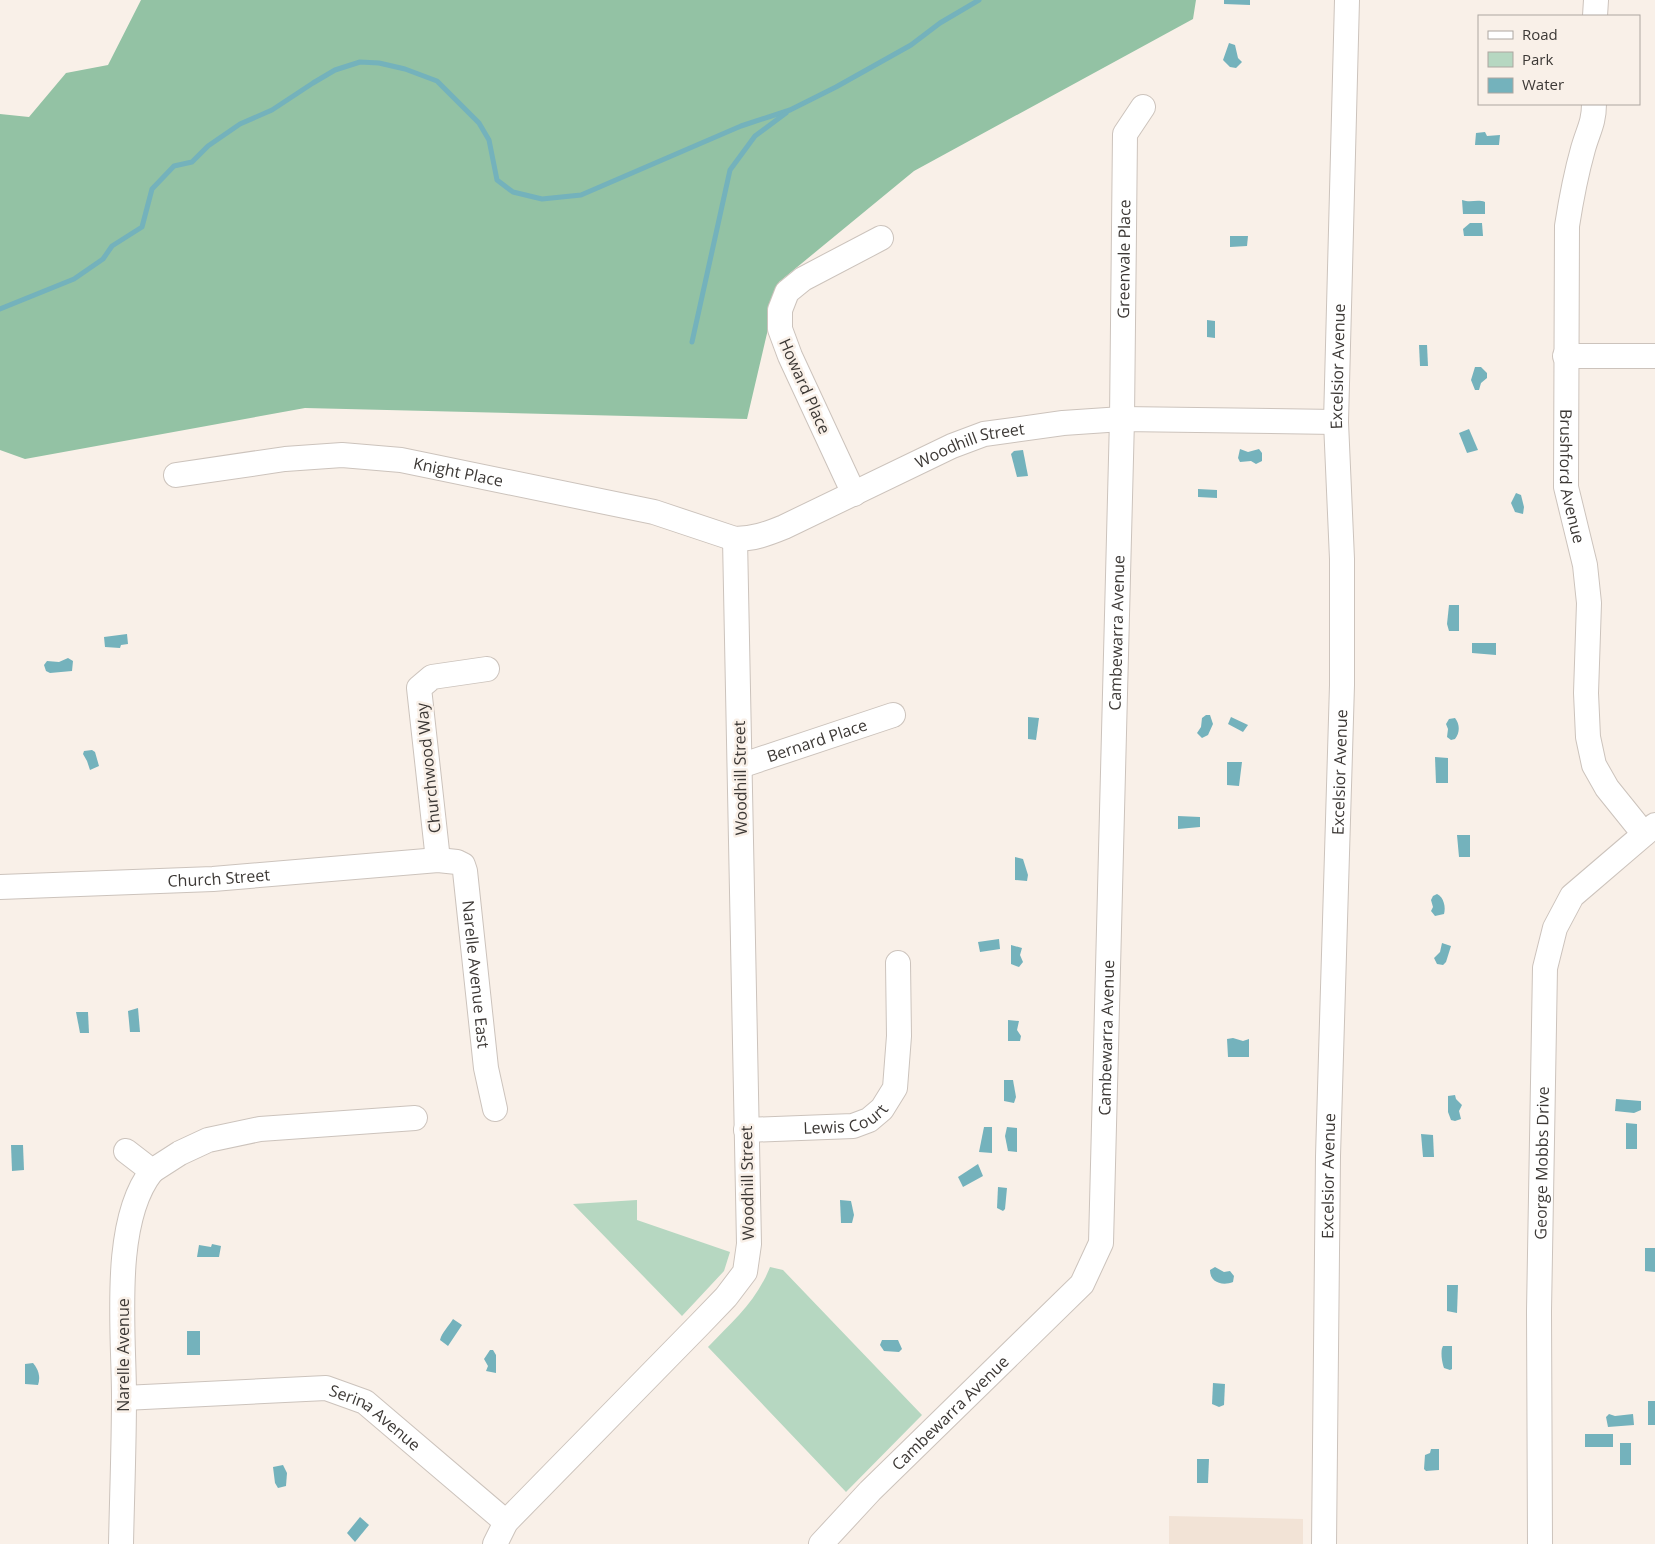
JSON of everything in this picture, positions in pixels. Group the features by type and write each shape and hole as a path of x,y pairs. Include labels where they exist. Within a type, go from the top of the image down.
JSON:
{"street":[{"name":"Excelsior Avenue","path":"1324,1544 1328,1156 1342,685 1342,559 1336,422 1347,0"},
{"path":"1595,15 1596,0"},
{"name":"Brushford Avenue","path":"1594,105 1594,121 1584,146 1572,190 1567,226 1565,356 1566,487 1585,564 1589,603 1586,693 1588,737 1594,765 1607,788 1649,830"},
{"name":"Greenvale Place","path":"1122,419 1125,134 1143,107"},
{"name":"Howard Place","path":"854,494 790,356 780,329 780,310 787,292 803,279 881,238"},
{"path":"1565,356 1655,356"},
{"name":"Woodhill Street","path":"495,1544 506,1522 726,1297 745,1272 749,1244 735,539 763,536 952,446 984,434 1063,423 1122,419 1336,422"},
{"name":"Cambewarra Avenue","path":"821,1544 870,1491 1082,1284 1102,1243 1122,419"},
{"name":"Knight Place","path":"176,475 285,459 342,455 401,460 654,512 735,539"},
{"name":"Churchwood Way","path":"438,860 420,688 425,681 432,677 487,669"},
{"name":"Bernard Place","path":"740,766 893,715"},
{"name":"George Mobbs Drive","path":"1540,1544 1539,1301 1545,968 1555,928 1572,896 1649,830"},
{"name":"Church Street","path":"0,887 213,879 438,860"},
{"name":"Narelle Avenue East","path":"438,860 457,862 463,865 466,871 486,1068 495,1108"},
{"name":"Lewis Court","path":"746,1130 853,1126 869,1120 882,1110 895,1088 899,1036 898,963"},
{"name":"Narelle Avenue","path":"121,1544 124,1398 123,1266 133,1208 141,1184 152,1171 208,1140 260,1130 415,1118"},
{"path":"126,1152 152,1171"},
{"name":"Serina Avenue","path":"124,1398 326,1388 365,1402 506,1522"}],"shaded area":[{"path":"1169,1516 1303,1519 1303,1544 1169,1544"}],"green space":[{"path":"141,0 1196,0 1193,19 914,171 779,282 747,419 305,408 25,459 0,450 0,114 29,117 66,73 108,65"},
{"path":"637,1200 637,1220 730,1252 724,1271 682,1316 573,1204"},
{"path":"770,1267 783,1270 922,1415 846,1492 708,1347 751,1301"}],"water":[{"path":"1224,0 1250,0 1250,5 1224,4"},
{"path":"1229,43 1235,45 1238,58 1242,62 1236,68 1230,67 1223,60"},
{"path":"1485,132 1487,136 1500,135 1499,145 1475,145 1476,133"},
{"path":"1462,200 1485,202 1485,214 1463,214"},
{"path":"1470,223 1482,223 1483,236 1464,236 1463,229"},
{"path":"1230,236 1248,236 1247,246 1230,247"},
{"path":"1207,320 1215,321 1215,338 1207,337"},
{"path":"1419,345 1427,345 1428,366 1420,366"},
{"path":"1475,367 1481,367 1487,373 1487,378 1481,383 1479,390 1475,390 1471,380"},
{"path":"1469,429 1478,450 1467,453 1459,433"},
{"path":"1240,449 1248,452 1259,449 1262,453 1262,461 1256,464 1251,461 1240,462 1238,458"},
{"path":"1023,450 1028,476 1017,477 1011,454 1014,451"},
{"path":"1198,489 1217,490 1217,498 1198,497"},
{"path":"1516,493 1521,495 1524,507 1523,514 1515,512 1511,503"},
{"path":"1449,605 1459,605 1459,631 1449,631 1447,624"},
{"path":"127,634 128,644 121,645 120,648 105,647 104,637"},
{"path":"1472,643 1496,643 1496,655 1472,653"},
{"path":"68,658 73,661 72,671 50,673 46,671 44,665 47,661 59,662"},
{"path":"1210,715 1213,724 1208,735 1202,738 1197,733 1201,727 1202,718"},
{"path":"1028,717 1039,718 1036,740 1028,739"},
{"path":"1231,717 1248,725 1243,732 1228,724"},
{"path":"1455,718 1459,731 1457,737 1451,740 1447,737 1448,729 1446,724 1449,719"},
{"path":"92,750 95,752 99,766 90,770 83,754 84,751"},
{"path":"1435,757 1448,758 1448,783 1436,783"},
{"path":"1227,762 1242,762 1239,786 1227,785"},
{"path":"1178,816 1200,817 1200,827 1178,829"},
{"path":"1457,835 1470,835 1470,857 1459,857"},
{"path":"1015,857 1023,859 1028,875 1027,881 1015,880"},
{"path":"1437,894 1443,900 1445,912 1435,916 1431,911 1433,907 1431,900"},
{"path":"999,939 1000,949 980,952 978,942"},
{"path":"1442,943 1451,946 1446,962 1443,965 1437,964 1434,958 1440,952"},
{"path":"1011,945 1022,948 1020,955 1023,962 1019,967 1011,964"},
{"path":"138,1008 140,1032 130,1032 128,1011"},
{"path":"76,1012 88,1012 89,1033 80,1033"},
{"path":"1008,1020 1019,1021 1017,1030 1021,1036 1020,1041 1008,1041"},
{"path":"1233,1038 1243,1041 1249,1039 1249,1057 1228,1057 1227,1039"},
{"path":"1004,1080 1013,1080 1016,1097 1014,1103 1004,1101"},
{"path":"1455,1095 1462,1105 1459,1111 1461,1119 1455,1121 1451,1120 1448,1112 1448,1096"},
{"path":"1616,1099 1641,1101 1641,1110 1634,1113 1615,1111"},
{"path":"1626,1123 1637,1124 1637,1149 1626,1149"},
{"path":"984,1127 992,1127 992,1153 979,1152"},
{"path":"1007,1127 1017,1128 1017,1152 1008,1151 1005,1136"},
{"path":"1421,1134 1433,1135 1434,1157 1423,1157"},
{"path":"11,1145 23,1145 24,1170 12,1171"},
{"path":"978,1164 983,1176 963,1187 958,1177"},
{"path":"998,1187 1007,1188 1005,1209 1003,1211 997,1208"},
{"path":"840,1200 851,1201 854,1215 852,1223 841,1223"},
{"path":"212,1244 221,1246 219,1257 197,1257 199,1245 211,1247"},
{"path":"1645,1248 1655,1248 1655,1272 1645,1271"},
{"path":"1215,1267 1224,1272 1230,1271 1234,1276 1233,1282 1225,1284 1215,1281 1210,1270"},
{"path":"1447,1285 1458,1285 1457,1313 1447,1311"},
{"path":"453,1319 462,1325 448,1346 440,1340"},
{"path":"187,1331 200,1331 200,1355 187,1355"},
{"path":"882,1340 898,1340 902,1349 899,1352 884,1351 880,1345"},
{"path":"1443,1346 1452,1346 1452,1369 1450,1370 1443,1366 1441,1353"},
{"path":"490,1350 493,1350 496,1355 496,1373 486,1371 488,1366 484,1359"},
{"path":"33,1363 38,1373 38,1385 25,1384 25,1364"},
{"path":"1213,1383 1225,1384 1224,1405 1219,1407 1212,1404"},
{"path":"1648,1401 1655,1401 1655,1425 1648,1425"},
{"path":"1609,1414 1615,1416 1633,1414 1634,1425 1608,1427 1606,1417"},
{"path":"1585,1434 1613,1434 1613,1447 1585,1447"},
{"path":"1620,1443 1631,1443 1631,1465 1620,1465"},
{"path":"1431,1449 1439,1449 1439,1470 1426,1471 1424,1469 1425,1455 1430,1453"},
{"path":"1197,1459 1209,1459 1208,1483 1197,1483"},
{"path":"283,1465 287,1473 286,1486 278,1488 275,1483 273,1467"},
{"path":"360,1517 369,1525 355,1542 347,1533"}],"waterway":[{"path":"0,309 74,279 103,259 112,246 142,227 152,189 174,166 192,162 208,146 240,124 272,110 335,70 360,62 379,63 405,69 437,81 479,123 489,140 497,180 513,192 542,199 581,195 741,126 790,110 836,87 911,45 940,23 979,0"},
{"path":"692,342 730,170 755,136 786,113"}]}
